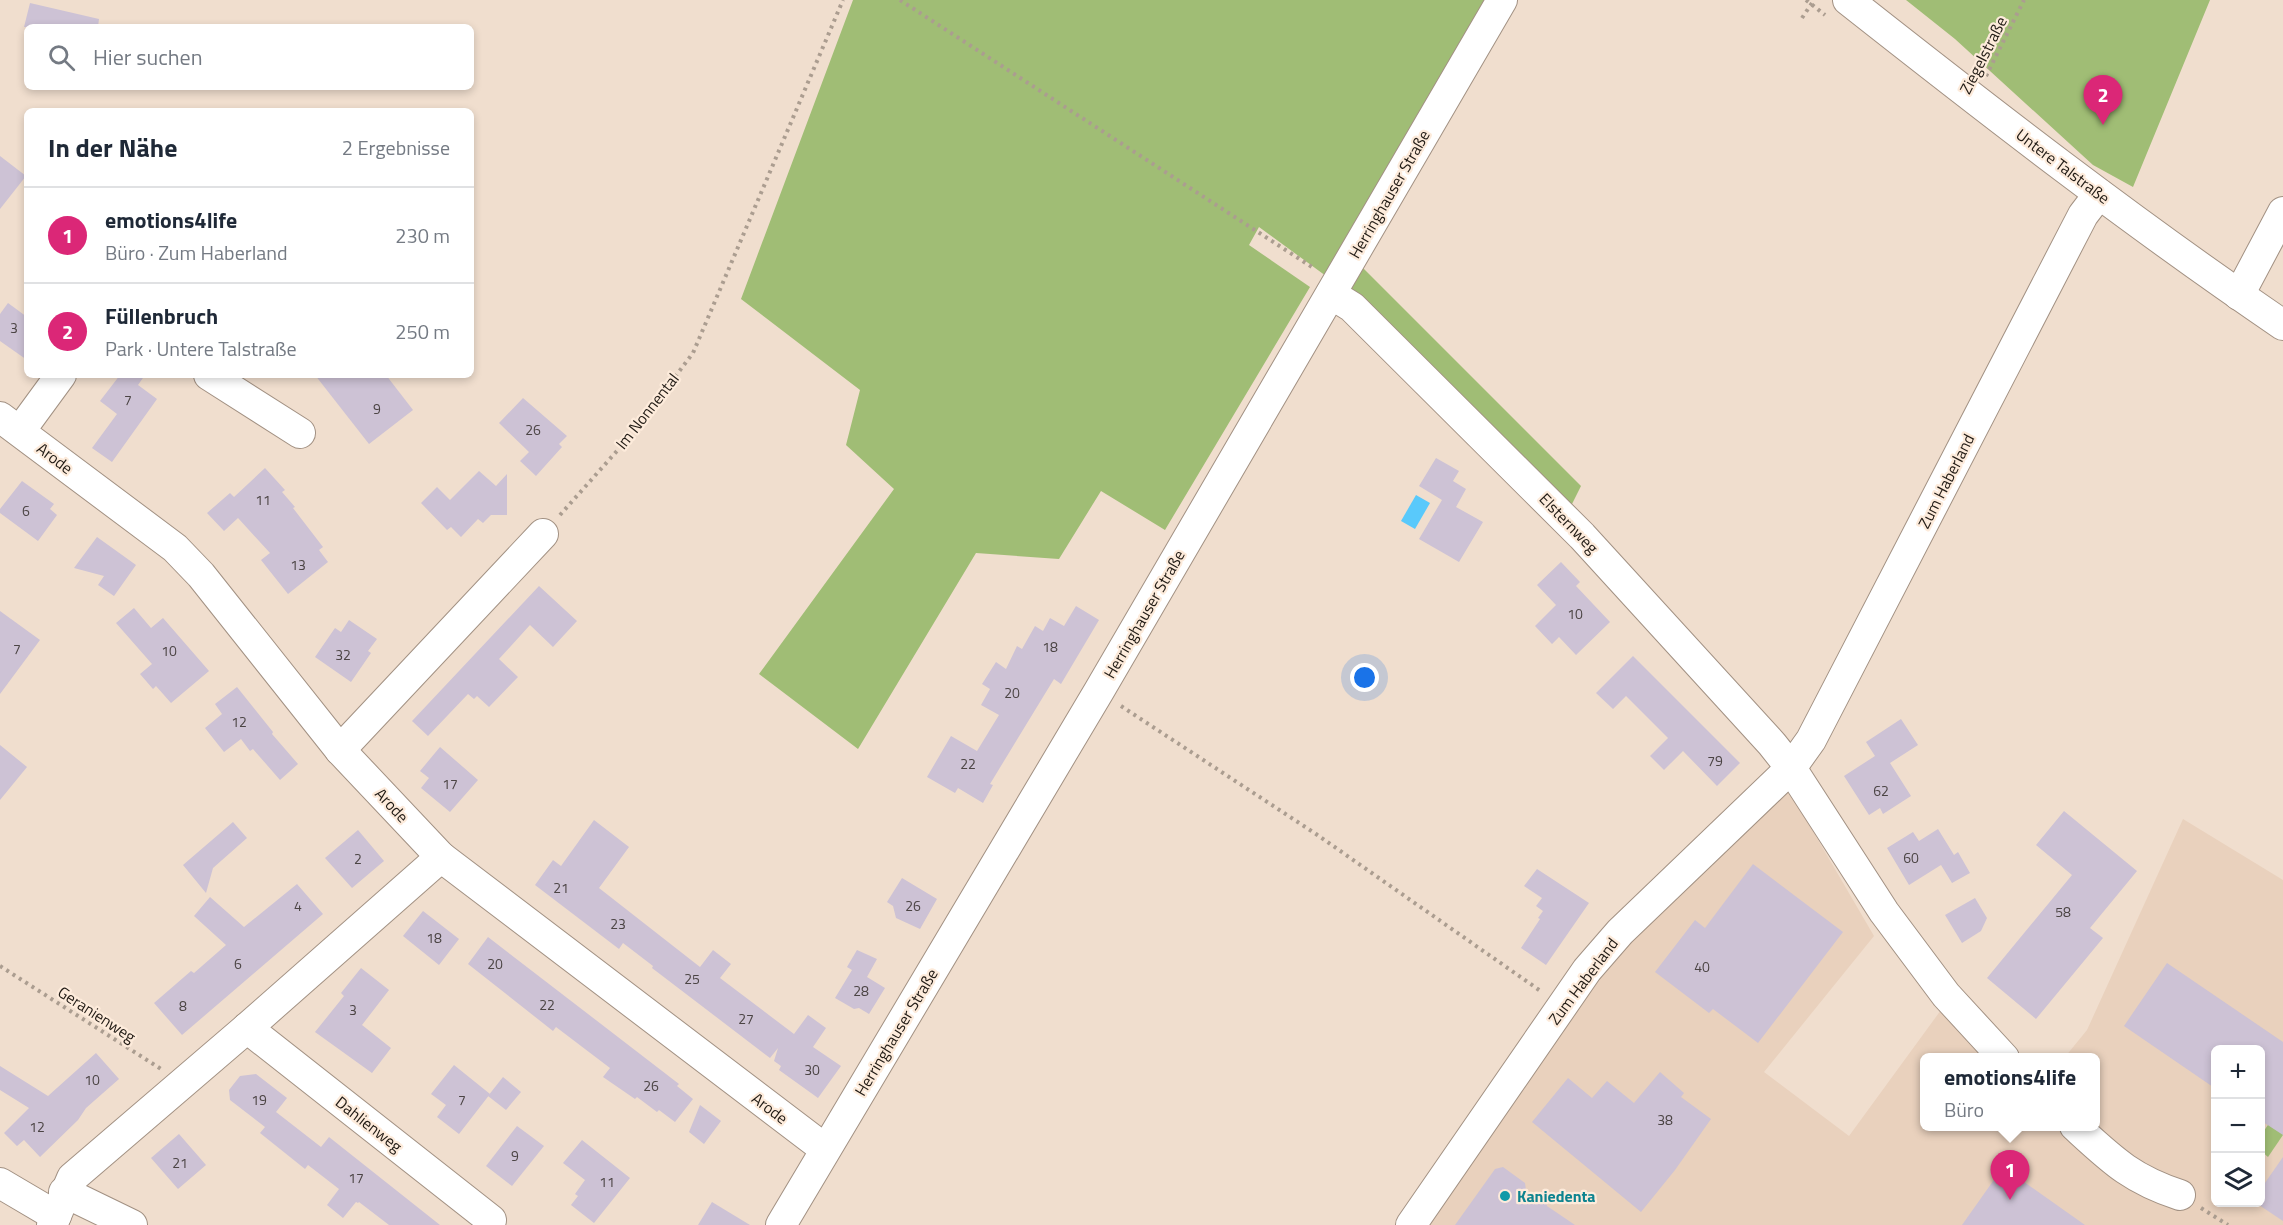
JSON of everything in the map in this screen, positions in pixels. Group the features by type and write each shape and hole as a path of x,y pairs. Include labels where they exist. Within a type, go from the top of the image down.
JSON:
{"street":[{"name":"Herringhauser Straße","path":"781,1225 1099,691 1502,0"},
{"name":"Untere Talstraße","path":"1848,0 2099,194 2283,325"},
{"name":"Zum Haberland","path":"1411,1225 1587,970 1620,932 1791,768 1811,741 2083,215 2099,194"},
{"path":"2239,295 2283,212"},
{"name":"Elsternweg","path":"1331,294 1352,308 1582,536 1765,736 1791,768"},
{"path":"10,424 58,378"},
{"path":"214,378 300,433"},
{"name":"Arode","path":"10,424 175,548 201,575 340,750 441,857 825,1149"},
{"path":"340,750 543,534"},
{"path":"1791,768 1884,912 1946,995 1999,1053"},
{"path":"57,1211 72,1178 441,857"},
{"name":"Dahlienweg","path":"247,1028 491,1220"},
{"path":"2080,1131 2118,1166 2151,1186 2180,1195"},
{"path":"0,1183 57,1211 132,1225"}],"path":[{"name":"Im Nonnental","path":"543,534 632,434 693,353 843,0"},
{"path":"900,0 1317,270 1331,294"},
{"path":"1802,18 1814,0"},
{"name":"Ziegelstraße","path":"1974,99 2024,0"},
{"path":"1099,691 1316,834 1562,1006"},
{"name":"Geranienweg","path":"0,966 162,1070 178,1087"}],"shaded area":[{"path":"1786,785 1874,936 1764,1072 1849,1136 1941,1010 1979,1053 1920,1053 1920,1131 2100,1131 2100,1053 2068,1053 2087,1030 2183,819 2283,880 2283,1103 2265,1129 2265,1045 2211,1045 2211,1207 2265,1207 2265,1154 2268,1156 2283,1135 2283,1225 1424,1225 1613,953"}],"green space":[{"path":"853,0 1486,0 1326,276 1259,227 1249,245 1310,287 1165,530 1101,491 1059,559 976,553 858,749 759,674 894,489 846,445 860,390 741,299"},
{"path":"1906,0 2210,0 2133,187 2093,165 1955,39"},
{"path":"1359,264 1581,486 1568,512 1347,294"},
{"path":"2283,1103 2283,1135 2268,1157 2265,1154 2265,1129"}],"water":[{"path":"1416,495 1430,503 1415,529 1401,521"}],"building":[{"path":"30,3 99,19 98,24 25,24"},
{"path":"0,156 24,174 24,179 0,209"},
{"path":"8,303 24,315 24,358 0,341 0,314"},
{"path":"118,378 143,378 138,385 157,399 112,462 92,448 117,414 100,401"},
{"path":"317,378 388,378 413,410 369,444"},
{"path":"523,398 567,436 559,444 562,447 536,476 520,461 529,452 499,423"},
{"path":"1436,458 1459,471 1453,481 1466,489 1456,507 1483,522 1459,562 1419,539 1442,500 1419,486"},
{"path":"265,468 285,490 282,492 323,547 319,550 328,562 288,594 261,560 270,553 238,518 224,531 207,513 230,493 234,497"},
{"path":"479,471 496,486 507,474 507,515 491,515 483,523 478,519 461,537 451,527 447,530 421,503 437,487 450,500"},
{"path":"22,481 54,504 50,509 57,515 38,541 0,513 0,509"},
{"path":"97,537 136,565 114,596 98,585 104,576 74,568"},
{"path":"1561,562 1580,582 1576,586 1610,622 1576,655 1559,637 1552,644 1535,626 1556,605 1537,585"},
{"path":"539,586 577,621 553,647 530,625 499,659 518,677 489,707 477,696 474,699 468,694 428,736 412,721"},
{"path":"1076,606 1099,620 1061,684 1054,679 990,784 993,785 983,803 958,788 955,793 927,777 951,736 977,751 999,715 981,705 990,689 982,684 996,662 1006,669 1017,646 1022,649 1035,626 1043,631 1050,618 1064,626"},
{"path":"134,608 151,628 163,618 209,671 171,703 156,686 153,689 140,674 152,664 116,623"},
{"path":"0,611 40,640 0,694"},
{"path":"349,620 377,639 368,651 371,653 351,682 315,657 335,628 341,632"},
{"path":"1633,656 1740,763 1717,786 1683,751 1664,770 1650,756 1668,738 1626,696 1613,709 1596,693"},
{"path":"237,687 298,764 280,780 253,749 250,751 241,739 224,752 205,728 222,714 215,704"},
{"path":"1901,719 1918,745 1890,763 1911,796 1883,814 1880,808 1869,815 1844,776 1875,756 1866,742"},
{"path":"0,745 27,767 0,800"},
{"path":"440,747 478,780 450,812 421,788 429,778 420,771"},
{"path":"2064,811 2137,871 2090,928 2103,938 2036,1019 1987,978 2072,875 2036,845"},
{"path":"594,820 629,847 599,888 700,967 713,950 731,964 720,978 794,1034 808,1015 826,1028 813,1047 841,1066 818,1098 779,1070 781,1066 774,1061 778,1048 770,1058 652,968 653,966 623,943 619,949 535,885 553,860 561,866"},
{"path":"233,822 247,838 213,868 206,893 183,865"},
{"path":"1938,829 1954,855 1958,852 1970,873 1952,883 1941,865 1909,885 1887,848 1913,832 1919,841"},
{"path":"358,830 384,861 352,888 325,858"},
{"path":"1753,864 1843,932 1758,1043 1713,1009 1709,1013 1655,972 1695,920 1705,928"},
{"path":"1537,869 1589,903 1546,965 1521,948 1543,911 1536,906 1542,898 1524,886"},
{"path":"902,878 937,899 920,929 896,918 893,906 887,902"},
{"path":"297,884 323,914 182,1035 154,1003 226,945 194,916 210,897 244,927"},
{"path":"1975,898 1987,918 1981,931 1962,943 1945,915"},
{"path":"423,911 459,939 439,965 403,936"},
{"path":"488,937 679,1084 677,1086 693,1099 675,1122 603,1077 610,1068 556,1027 553,1031 468,964"},
{"path":"857,950 877,959 867,977 885,988 869,1014 859,1008 854,1009 835,998 852,970 847,967"},
{"path":"2167,963 2283,1042 2283,1135 2265,1123 2265,1045 2211,1045 2211,1086 2124,1026"},
{"path":"361,968 389,990 362,1025 391,1048 372,1073 315,1032 344,996 341,993"},
{"path":"96,1053 119,1079 86,1108 78,1120 40,1157 24,1140 17,1146 4,1133 29,1108 0,1090 0,1066 48,1096"},
{"path":"454,1065 490,1094 459,1134 437,1117 446,1105 431,1094"},
{"path":"1660,1072 1684,1093 1681,1097 1711,1119 1675,1170 1641,1212 1532,1122 1568,1078 1592,1098 1607,1081 1634,1103"},
{"path":"256,1074 287,1098 276,1112 321,1147 329,1137 440,1225 389,1225 359,1202 356,1202 343,1218 327,1205 339,1189 308,1165 305,1169 260,1133 265,1127 230,1100 229,1090 240,1076"},
{"path":"503,1077 521,1092 506,1110 488,1096"},
{"path":"700,1105 721,1121 704,1144 689,1132"},
{"path":"517,1126 544,1146 512,1186 486,1166"},
{"path":"179,1134 206,1165 178,1189 151,1158"},
{"path":"582,1140 630,1178 594,1223 571,1205 578,1196 575,1194 585,1180 563,1163"},
{"path":"2283,1157 2283,1221 2262,1207 2265,1207 2265,1183"},
{"name":"Kaniedenta","path":"1503,1167 1525,1183 1527,1198 1546,1196 1547,1206 1575,1225 1455,1225 1495,1169"},
{"path":"2003,1167 2085,1225 1962,1225"},
{"path":"712,1202 750,1225 698,1225"}],"place":[{"name":"Füllenbruch","path":"2103,125"},
{"name":"Kaniedenta","path":"1505,1196"},
{"name":"emotions4life","path":"2010,1200"}]}
